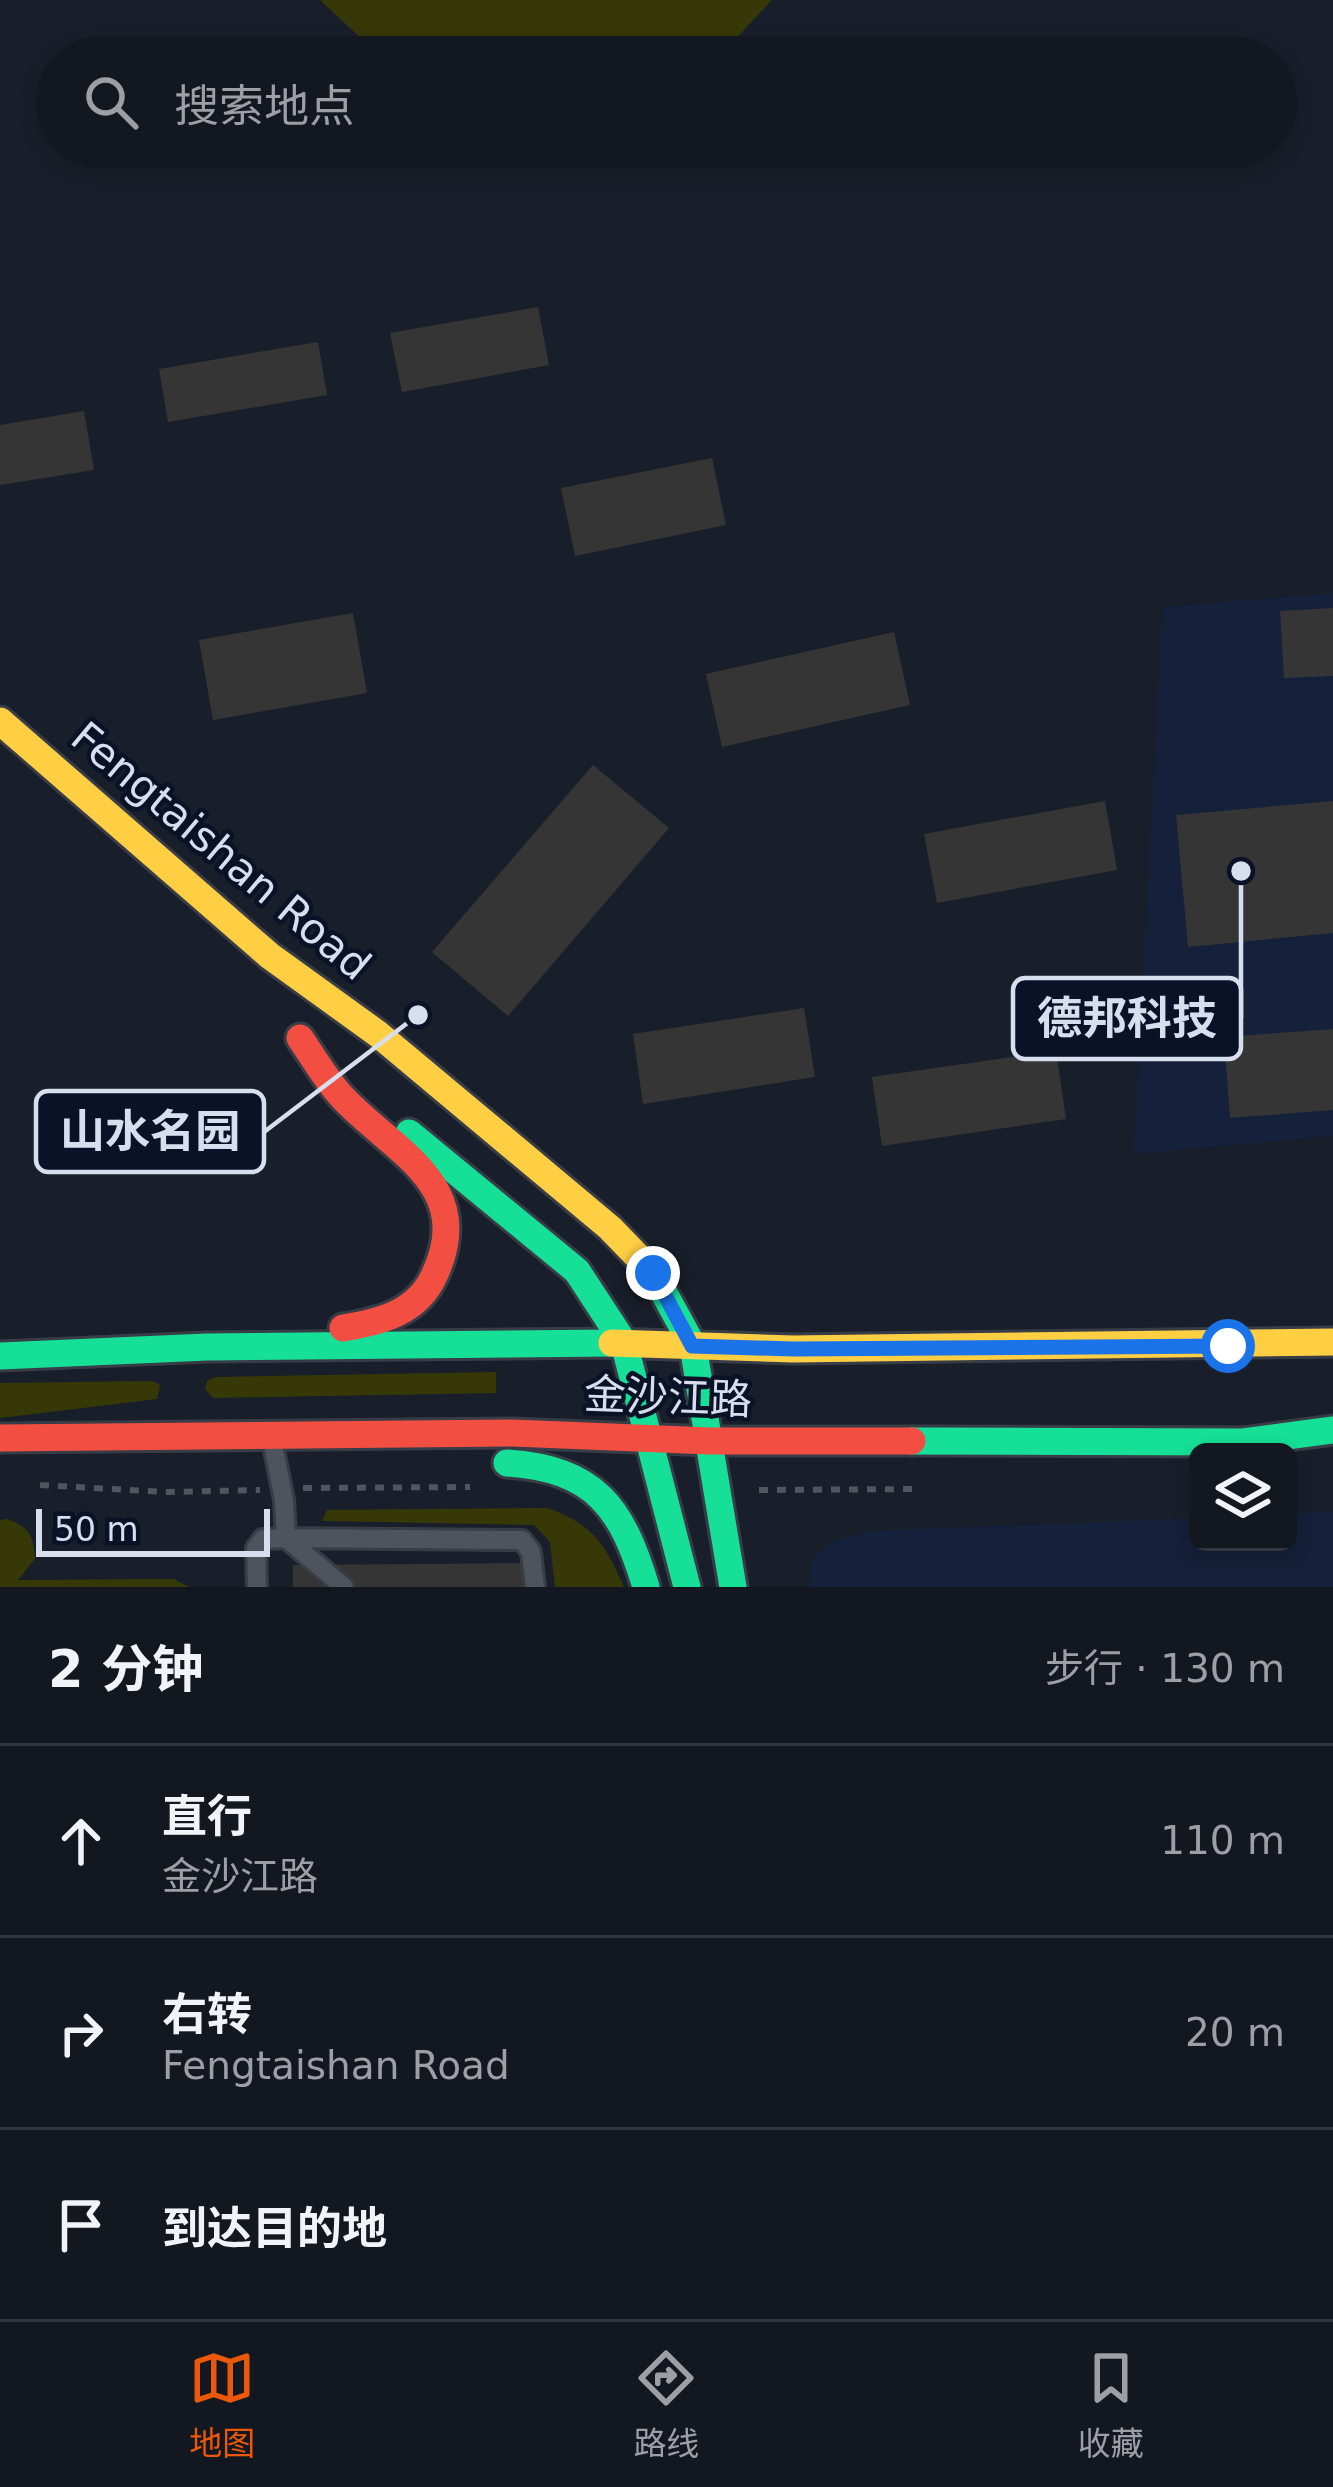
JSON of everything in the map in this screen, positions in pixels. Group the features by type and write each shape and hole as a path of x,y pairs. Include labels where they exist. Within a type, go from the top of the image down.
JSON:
{"main road":[{"name":"Fengtaishan Road","path":"0,721 270,956 378,1034 610,1228 653,1273 692,1346 734,1587"},
{"path":"208,1347 399,1316 421,1300 446,1249 449,1221 430,1174 343,1098 294,1029 577,1271 624,1343 687,1587"},
{"name":"金沙江路","path":"0,1356 208,1347 624,1343 1113,1347 1333,1342"},
{"name":"金沙江路","path":"0,1438 513,1433 710,1441 1243,1442 1333,1430"},
{"path":"271,1436 382,1460 429,1462"},
{"path":"476,1462 540,1463 571,1472 588,1483 627,1532 646,1587"}],"lane":[{"path":"271,1436 286,1538 344,1587"},
{"path":"256,1587 256,1548 263,1539 286,1538 522,1540 531,1552 535,1587"}],"shaded area":[{"path":"320,0 772,0 739,36 359,36"},
{"path":"1333,593 1333,1136 1134,1154 1163,607"},
{"path":"496,1372 496,1393 213,1398 205,1389 207,1381 216,1377"},
{"path":"152,1381 160,1385 157,1399 0,1418 0,1383"},
{"path":"547,1508 596,1537 624,1587 555,1587 550,1542 534,1525 322,1521 327,1510"},
{"path":"1333,1512 1333,1587 809,1587 813,1559 836,1540 869,1531 1189,1518 1189,1551 1297,1551 1297,1514"},
{"path":"0,1520 21,1525 33,1544 35,1559 18,1580 174,1579 189,1587 0,1587"}],"building":[{"path":"538,307 549,365 402,392 390,333"},
{"path":"318,342 327,395 168,422 159,369"},
{"path":"84,411 94,470 0,485 0,425"},
{"path":"712,458 726,525 575,556 561,488"},
{"path":"1333,608 1333,676 1284,678 1280,611"},
{"path":"353,613 367,693 213,720 199,640"},
{"path":"894,632 910,705 722,747 706,674"},
{"path":"593,765 669,828 508,1016 432,952"},
{"path":"1105,801 1117,870 937,903 924,834"},
{"path":"1333,801 1333,933 1188,947 1176,815"},
{"path":"804,1008 815,1077 643,1104 633,1034"},
{"path":"1333,1029 1333,1110 1230,1118 1224,1037"},
{"path":"1056,1051 1066,1119 882,1146 872,1077"},
{"path":"529,1563 529,1587 293,1587 293,1565"}],"traffic: fast":[{"path":"409,1133 577,1271 624,1343 687,1587"},
{"path":"639,1258 653,1273 693,1346 733,1587"},
{"path":"0,1356 207,1347 612,1343"},
{"path":"912,1441 1243,1442 1333,1430"},
{"path":"507,1463 562,1474 600,1497 627,1535 646,1587"}],"traffic: slow":[{"path":"0,721 270,956 378,1034 610,1228 639,1258"},
{"path":"612,1343 793,1349 1333,1342"}],"traffic: jam":[{"path":"300,1038 343,1098 424,1174 438,1194 445,1218 445,1244 434,1276 418,1299 384,1319 343,1328"},
{"path":"0,1438 513,1433 710,1441 912,1441"}],"place":[{"name":"德邦科技","path":"1241,871"},
{"name":"山水名园","path":"418,1015"}],"route":[{"path":"653,1273 692,1346 1228,1346"}]}
